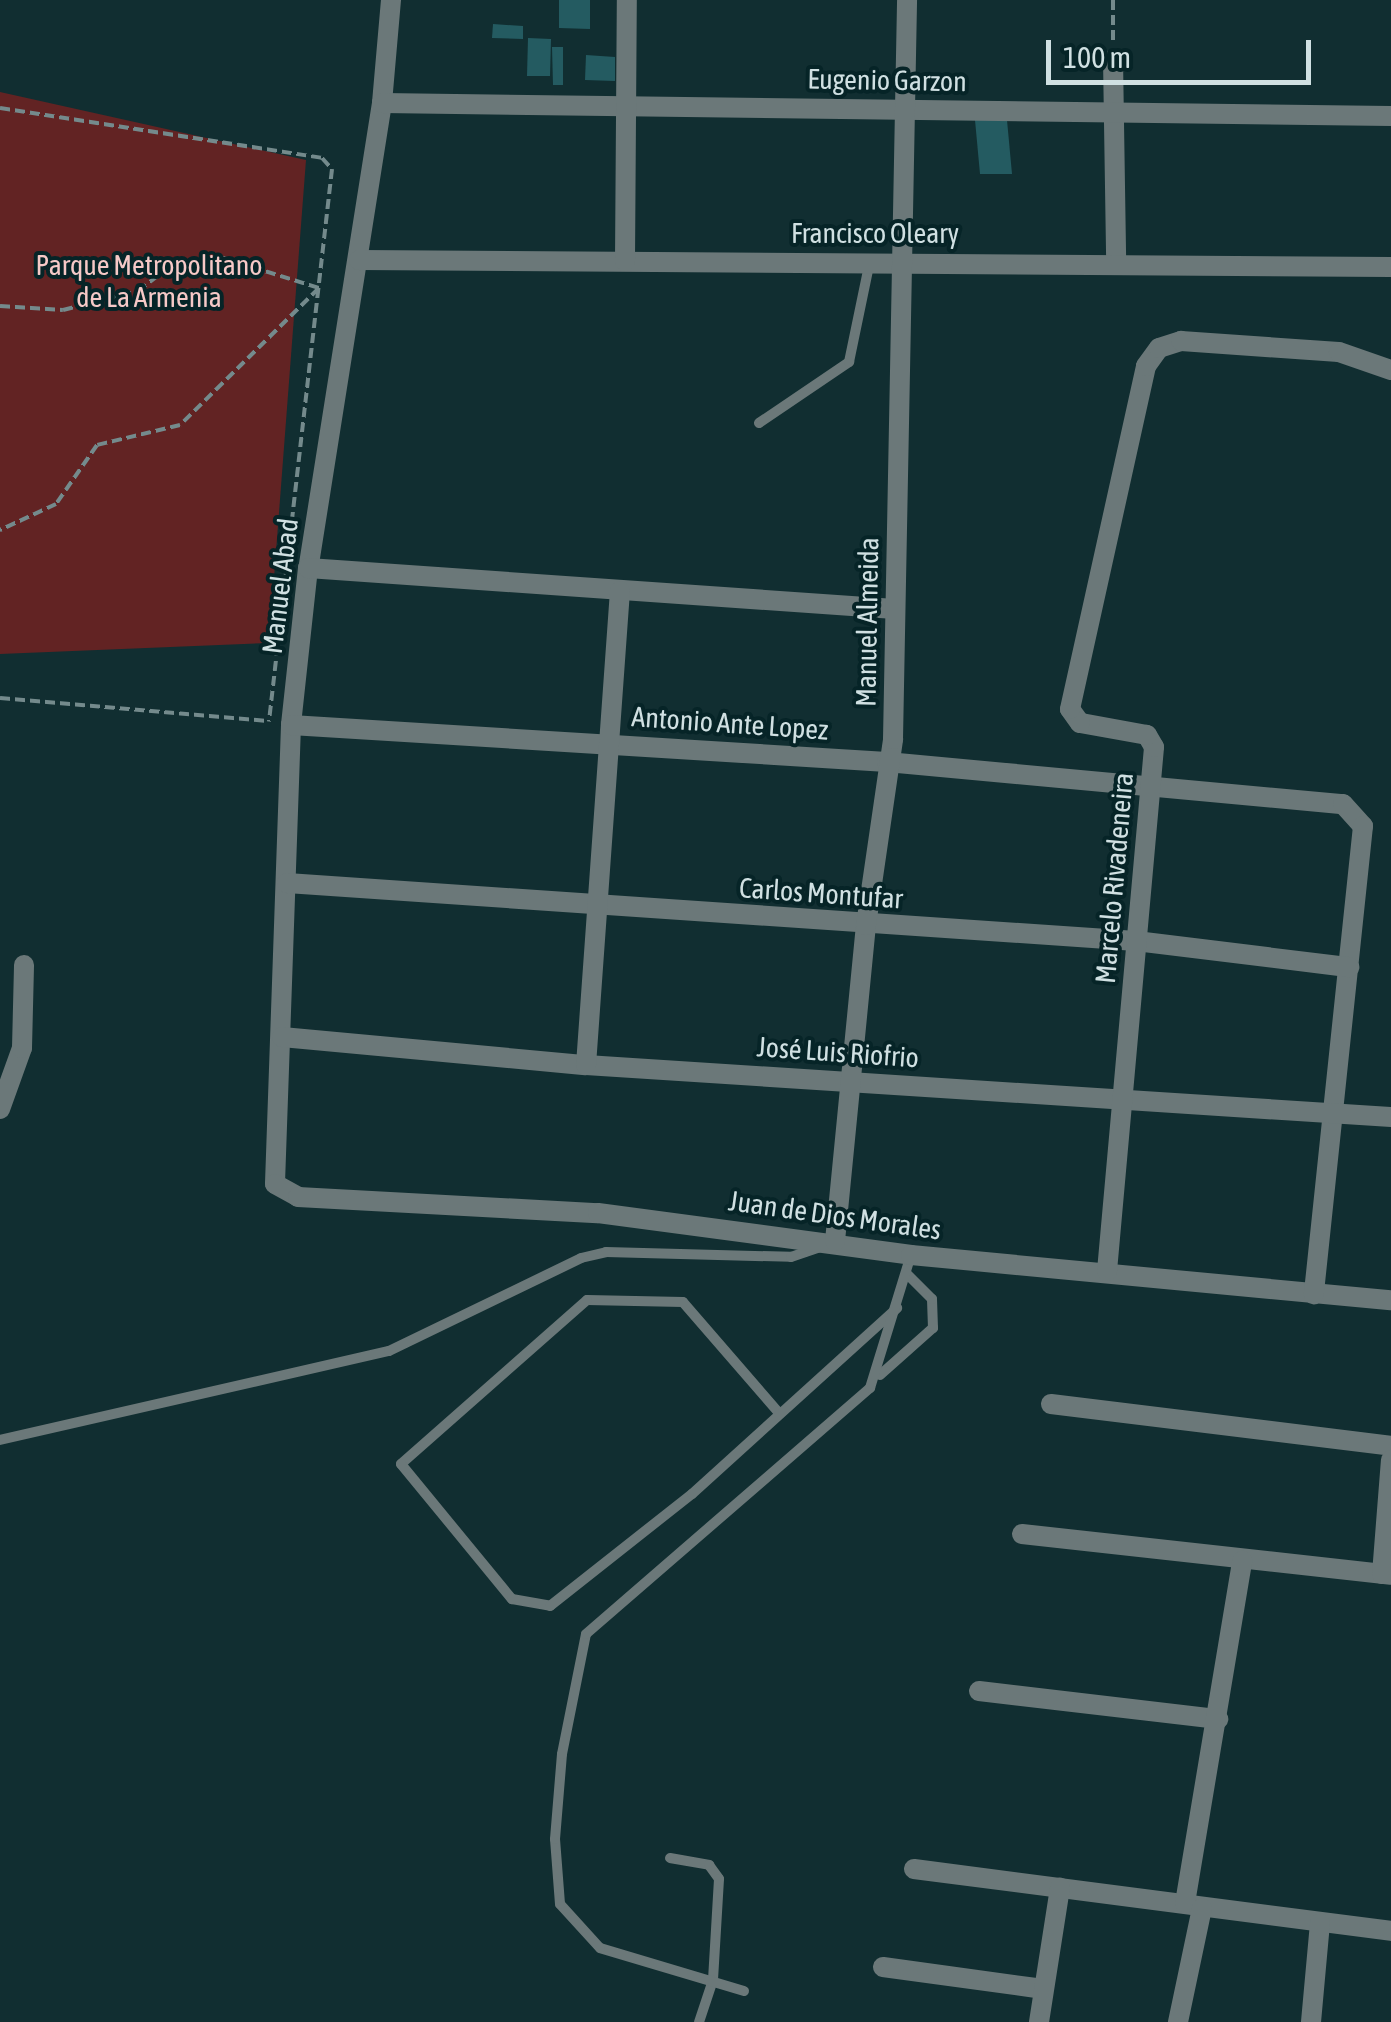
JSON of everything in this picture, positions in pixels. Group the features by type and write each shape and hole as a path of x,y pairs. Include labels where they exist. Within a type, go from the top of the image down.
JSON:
{"street":[{"name":"Manuel Abad","path":"275,1184 291,725 308,568 382,103 391,0"},
{"path":"626,262 627,0"},
{"name":"Manuel Almeida","path":"835,1241 886,762 895,609 907,0"},
{"path":"1112,59 1117,110 1116,260"},
{"name":"Eugenio Garzon","path":"382,103 1391,116"},
{"name":"Francisco Oleary","path":"358,260 1116,260 1391,267"},
{"name":"Marcelo Rivadeneira","path":"1107,1271 1152,740 1080,724 1070,709 1146,366 1159,348 1181,341 1339,352 1391,370"},
{"path":"308,568 895,609"},
{"path":"586,1065 620,591"},
{"name":"Antonio Ante Lopez","path":"291,725 886,762 1343,804 1362,826 1350,967"},
{"name":"Carlos Montufar","path":"286,884 597,903 866,926 1136,940 1350,967"},
{"path":"0,1109 22,1048 24,965"},
{"path":"1314,1294 1338,1112 1350,967"},
{"name":"José Luis Riofrio","path":"282,1037 586,1065 855,1079 1122,1101 1391,1117"},
{"name":"Juan de Dios Morales","path":"275,1184 298,1197 598,1213 835,1241 910,1264 1107,1271 1391,1300"},
{"path":"1051,1404 1391,1446"},
{"path":"1022,1534 1386,1574 1391,1460"},
{"path":"1178,2022 1242,1561"},
{"path":"979,1691 1218,1719"},
{"path":"914,1868 1391,1932"},
{"path":"1039,2022 1060,1888"},
{"path":"1311,2022 1320,1923"},
{"path":"884,1967 1043,1989"}],"lane":[{"path":"759,423 850,362 870,260"},
{"path":"0,1440 389,1351 581,1258 606,1252 791,1257 835,1241"},
{"path":"879,1376 910,1264"},
{"path":"744,1990 600,1948 560,1904 554,1840 561,1772 586,1634 933,1328 932,1299 910,1264"},
{"path":"780,1412 683,1302 587,1300 401,1464 512,1599 541,1608 559,1600 692,1494 897,1308"},
{"path":"670,1858 709,1866 718,1879 713,1980 699,2022"}],"path":[{"path":"1112,59 1113,0"},
{"path":"0,108 322,158 332,169 269,722"},
{"path":"0,306 62,310 138,291 177,261 223,258 318,288"},
{"path":"0,530 56,504 97,445 180,426 318,288"},
{"path":"0,698 7,703 187,709 291,725"}],"green space":[{"name":"Parque Metropolitano de La Armenia","path":"0,92 306,160 269,643 0,654"}],"building":[{"path":"559,0 590,0 590,29 559,28"},
{"path":"493,24 523,26 523,39 492,38"},
{"path":"528,38 551,39 550,76 527,76"},
{"path":"552,47 563,47 563,85 553,85"},
{"path":"586,55 615,57 615,81 585,80"},
{"path":"975,120 1007,120 1012,174 980,174"}]}
